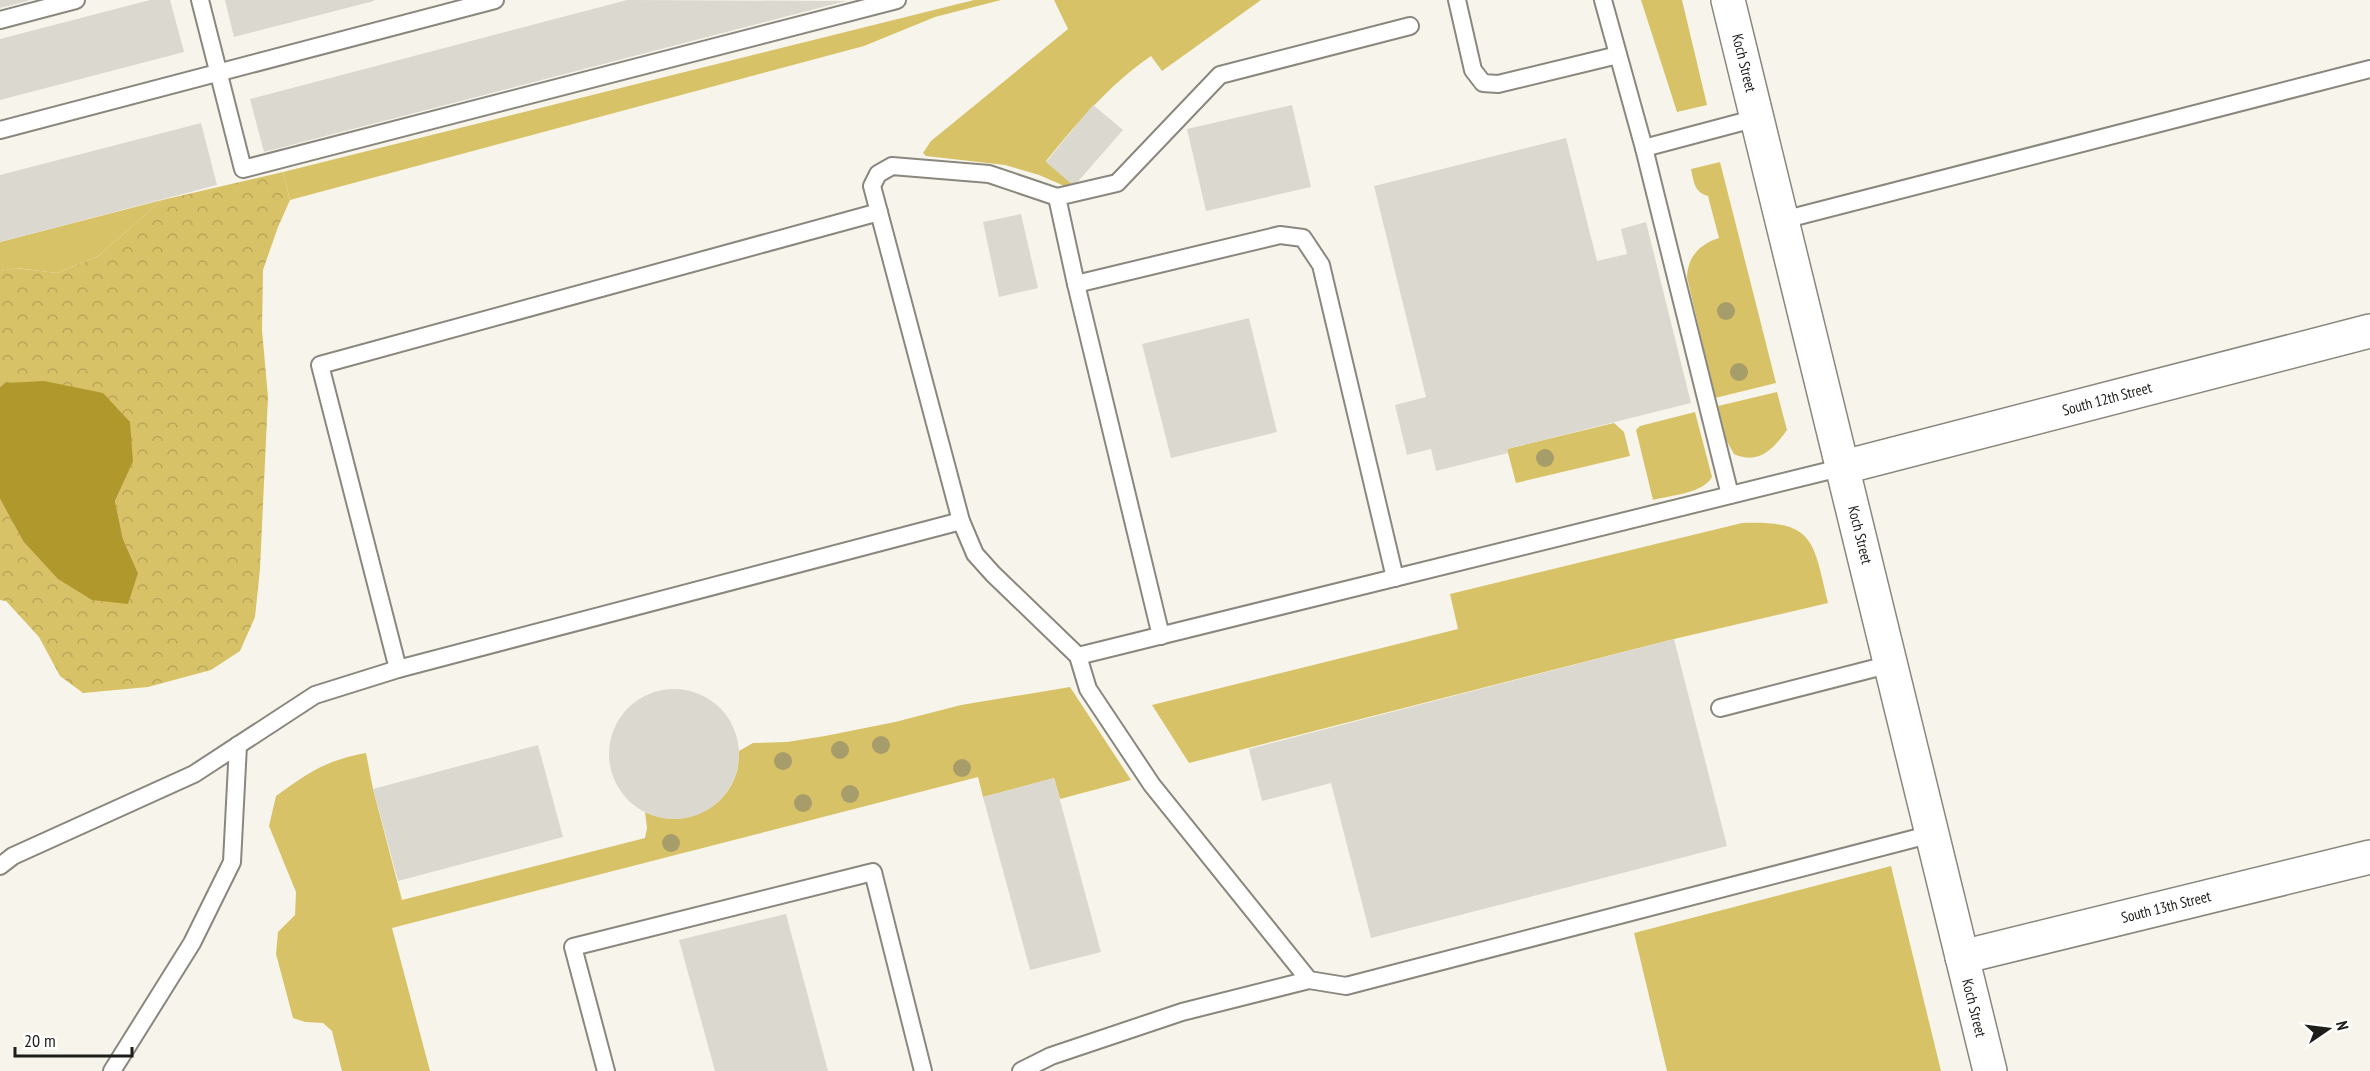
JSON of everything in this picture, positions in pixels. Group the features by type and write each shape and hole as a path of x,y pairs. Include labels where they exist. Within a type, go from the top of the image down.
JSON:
{"street":[{"name":"Koch Street","path":"1728,0 1990,1071"},
{"name":"South 12th Street","path":"1844,467 2370,331"},
{"name":"South 13th Street","path":"1962,957 2370,857"}],"lane":[{"path":"0,20 76,0"},
{"path":"200,0 243,169 897,0"},
{"path":"0,130 495,0"},
{"path":"1457,0 1473,70 1483,83 1498,84 1618,55"},
{"path":"1603,0 1644,148 1730,495"},
{"path":"1310,980 1152,785 1088,689 1078,656 975,554 961,521 872,186 878,174 892,166 989,174 1057,197 1117,183 1220,75 1410,26"},
{"path":"1783,220 2090,139 2370,69"},
{"path":"1644,148 1757,118"},
{"path":"1057,197 1161,636"},
{"path":"398,669 320,365 879,212"},
{"path":"1076,284 1280,235 1303,238 1321,265 1395,578"},
{"path":"1078,656 1844,467"},
{"path":"0,866 13,856 194,774 315,694 398,669 961,521"},
{"path":"1720,708 1892,664"},
{"path":"112,1071 192,943 232,862 237,745"},
{"path":"1021,1071 1051,1056 1182,1012 1310,980 1346,986 1932,834"},
{"path":"606,1071 573,947 873,872 923,1071"}],"green space":[{"path":"974,0 1001,0 935,17 864,46 290,200 283,172"},
{"path":"1054,0 1261,0 1162,71 1151,56 1121,79 1082,118 1046,161 1073,185 1069,188 1039,175 1005,165 926,156 923,153 931,141 1068,29"},
{"path":"1641,0 1682,0 1707,105 1677,112"},
{"path":"1720,162 1776,383 1715,398 1687,277 1690,263 1696,252 1719,238 1708,196 1697,189 1691,169"},
{"path":"283,172 290,200 263,270 262,330 268,397 260,569 255,617 240,651 211,670 148,687 83,693 60,676 39,637 6,601 0,600 0,499 23,541 138,573 123,539 115,501 133,462 5,383 0,387 0,271 16,268 57,273 98,256 162,200"},
{"path":"162,200 98,256 57,273 17,268 0,271 0,242"},
{"path":"1777,392 1787,430 1776,444 1758,457 1750,458 1734,454 1726,440 1718,406"},
{"path":"1695,412 1712,477 1707,483 1694,490 1653,500 1636,430 1640,426"},
{"path":"1614,423 1624,432 1630,456 1516,483 1507,449"},
{"path":"1742,523 1785,526 1798,531 1807,539 1819,564 1828,603 1674,639 1189,763 1152,705 1458,629 1450,594"},
{"path":"1070,687 1131,780 1060,799 1054,778 983,797 978,777 392,928 430,1071 342,1071 332,1031 323,1023 305,1022 293,1018 276,954 278,932 295,915 296,892 269,826 276,796 308,774 328,764 366,753 402,900 645,838 647,828 645,812 672,819 699,814 722,798 736,774 739,751 753,743 787,742 825,736 895,722 961,705"},
{"path":"1891,866 1941,1071 1667,1071 1634,933"}],"shaded area":[{"path":"44,381 103,393 130,422 133,462 115,501 123,539 138,573 128,604 92,600 58,579 23,541 0,499 0,387 5,383"}],"building":[{"path":"0,0 28,0 28,1 0,8"},
{"path":"150,0 170,0 184,52 0,100 0,39"},
{"path":"225,0 374,0 374,1 234,37"},
{"path":"627,0 846,1 264,152 250,99"},
{"path":"1093,105 1123,130 1074,186 1046,162"},
{"path":"1292,105 1311,187 1206,211 1187,129"},
{"path":"201,123 217,185 0,242 0,175"},
{"path":"1566,138 1597,261 1627,254 1621,229 1646,222 1691,403 1507,449 1508,453 1436,471 1431,449 1407,455 1395,405 1426,397 1374,186"},
{"path":"1021,214 1038,288 999,297 983,222"},
{"path":"1249,318 1277,432 1171,458 1142,344"},
{"path":"1674,639 1727,846 1371,938 1331,783 1262,801 1249,749"},
{"path":"674,689 699,694 720,708 734,729 739,754 734,779 720,800 699,814 674,819 649,814 628,800 614,779 609,754 614,729 628,708 649,694"},
{"path":"538,745 563,837 398,881 373,789"},
{"path":"1054,778 1101,952 1030,970 983,797"},
{"path":"786,914 828,1071 715,1071 679,940"}]}
